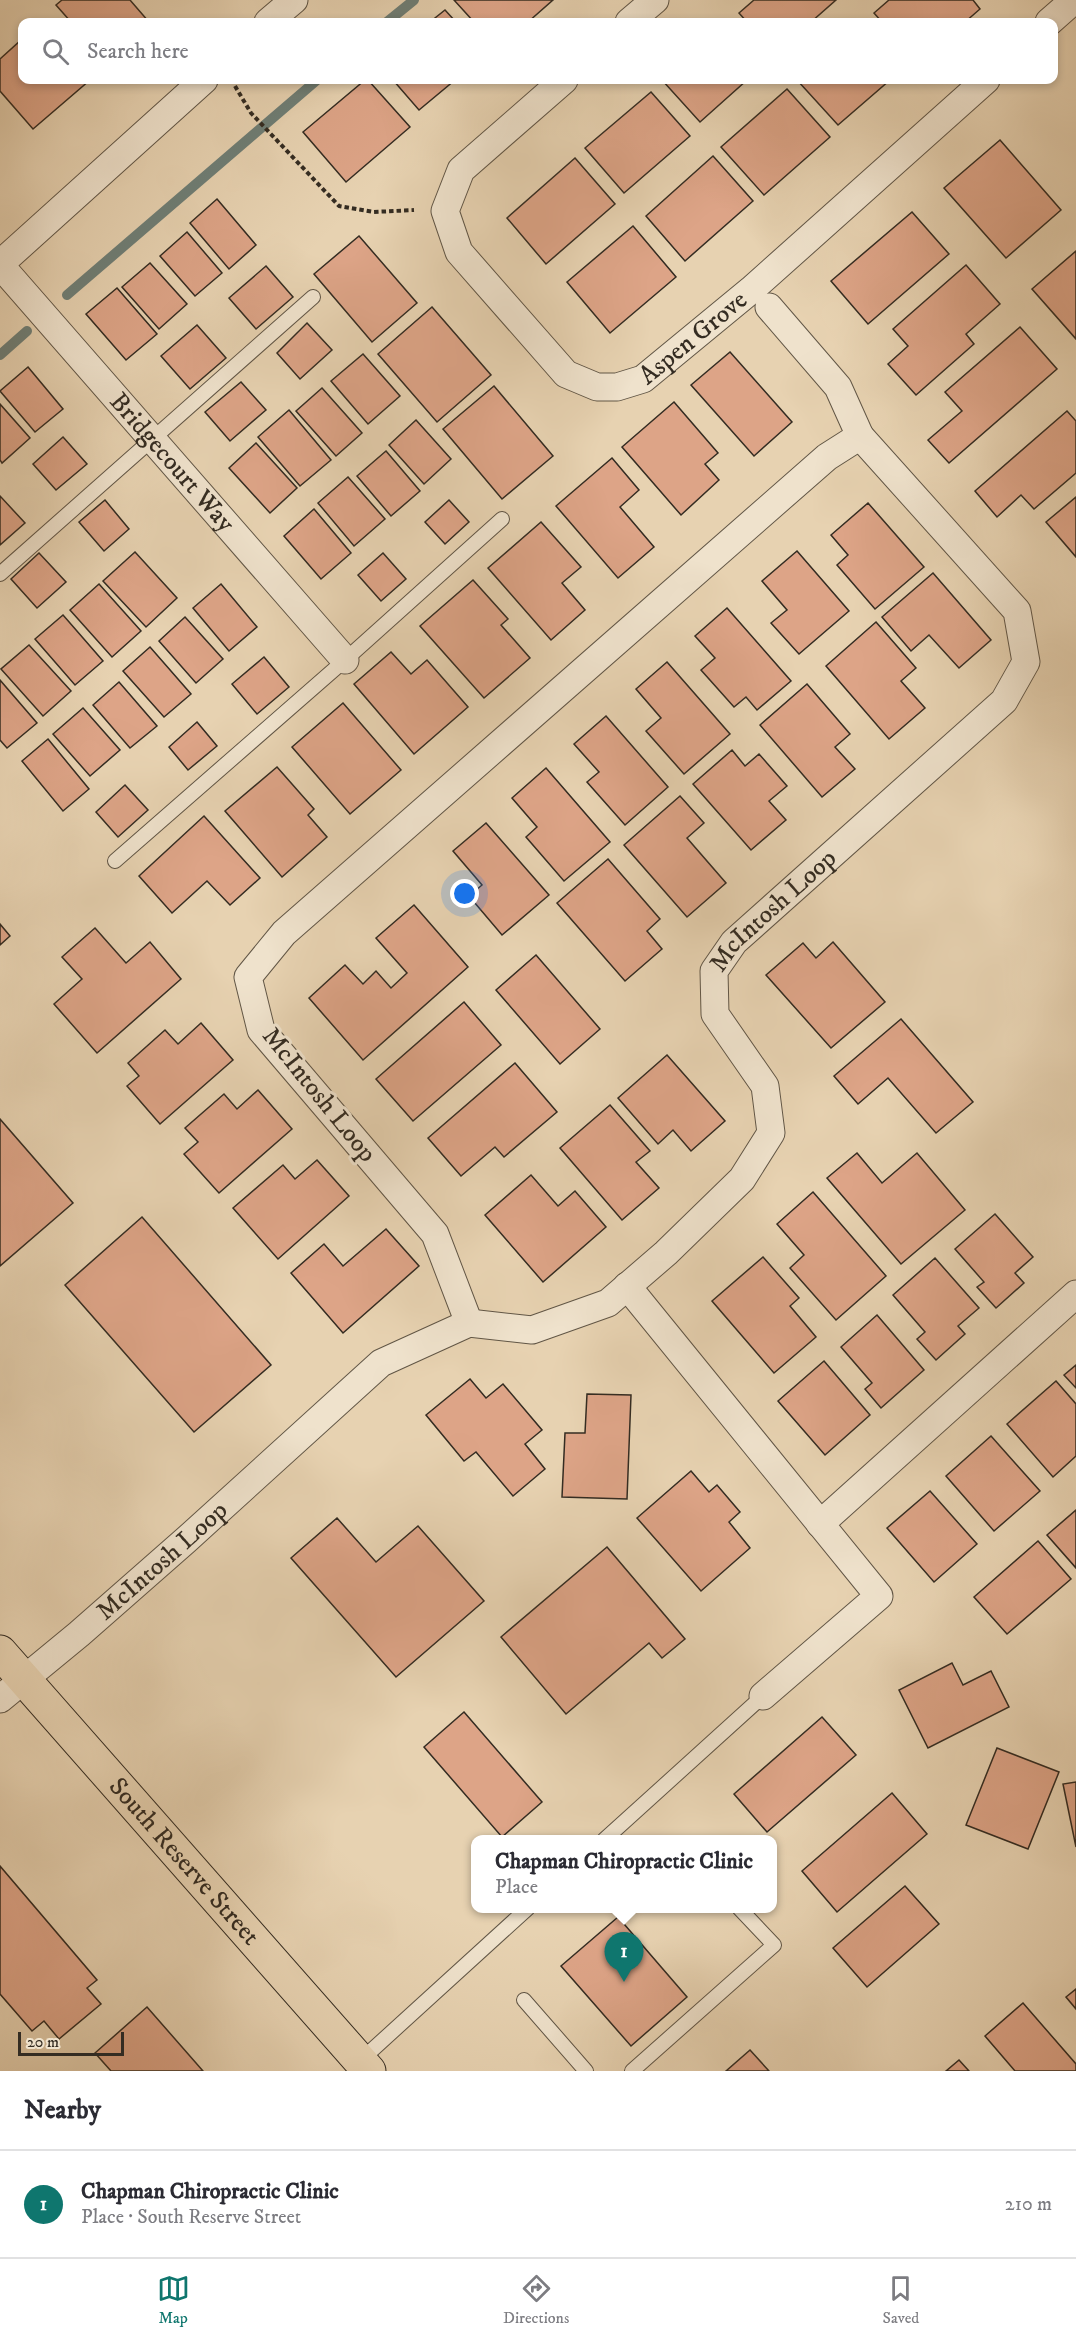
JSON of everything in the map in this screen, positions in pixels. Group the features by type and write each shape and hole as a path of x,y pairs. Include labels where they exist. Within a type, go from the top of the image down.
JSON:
{"highway":[{"name":"South Reserve Street","path":"0,1652 12,1689 364,2066"}],"street":[{"path":"273,18 294,0"},
{"path":"634,18 655,0"},
{"path":"1054,18 1074,0"},
{"path":"0,265 200,84"},
{"name":"Aspen Grove","path":"559,84 461,170 445,211 459,252 566,374 597,387 617,387 643,379 751,290 982,84"},
{"name":"Bridgecourt Way","path":"0,265 345,660"},
{"name":"McIntosh Loop","path":"12,1689 177,1548 381,1363 469,1323 532,1330 608,1303 666,1253 742,1179 771,1133 765,1086 715,1014 714,971 734,942 1004,701 1026,662 1017,611 860,436 838,387 769,307"},
{"name":"McIntosh Loop","path":"469,1323 435,1234 261,1030 248,977 284,933 826,458 860,436"},
{"path":"627,1286 879,1596 763,1696"},
{"path":"820,1524 1076,1294"}],"lane":[{"path":"0,574 313,297"},
{"path":"115,861 502,519"},
{"path":"608,1835 763,1696"},
{"path":"364,2066 523,1913"},
{"path":"632,2071 774,1945 744,1913"},
{"path":"524,2000 586,2071"}],"path":[{"path":"234,84 251,113 339,206 374,212 418,210"}],"building":[{"path":"62,0 130,0 146,18 67,18 56,5"},
{"path":"454,0 553,0 533,18 470,18"},
{"path":"754,0 836,0 816,18 743,18 739,13"},
{"path":"889,0 973,0 980,9 970,18 878,18 874,13"},
{"path":"445,10 452,18 435,18"},
{"path":"18,43 18,84 85,84 33,129 0,91 0,59"},
{"path":"360,84 372,84 410,127 346,182 303,132"},
{"path":"396,84 450,84 419,110"},
{"path":"666,84 743,84 700,122"},
{"path":"801,84 885,84 838,125"},
{"path":"787,89 830,137 764,195 721,147"},
{"path":"651,92 690,136 624,193 585,148"},
{"path":"1000,140 1061,210 1006,258 944,188"},
{"path":"713,156 753,201 685,261 646,216"},
{"path":"575,158 615,204 546,264 507,218"},
{"path":"217,199 256,245 229,269 190,223"},
{"path":"912,212 949,254 868,324 831,281"},
{"path":"633,226 676,277 610,333 567,282"},
{"path":"187,232 222,273 195,296 160,256"},
{"path":"359,236 417,303 372,342 314,274"},
{"path":"1076,251 1076,339 1032,289"},
{"path":"150,263 187,304 159,329 122,287"},
{"path":"966,265 1000,304 966,334 974,344 916,395 888,364 908,346 893,329"},
{"path":"266,266 293,297 256,329 229,298"},
{"path":"117,288 157,334 126,360 86,314"},
{"path":"432,307 491,375 437,422 378,354"},
{"path":"307,323 332,350 300,379 277,353"},
{"path":"197,325 226,358 190,389 161,356"},
{"path":"1020,327 1057,369 949,463 928,440 962,411 945,392"},
{"path":"730,352 792,422 754,456 691,385"},
{"path":"363,354 400,396 368,424 331,381"},
{"path":"28,367 63,409 35,432 0,391"},
{"path":"241,382 266,410 230,441 205,412"},
{"path":"494,386 553,456 502,499 443,429"},
{"path":"322,388 362,433 336,456 296,411"},
{"path":"674,402 718,453 705,464 719,480 681,515 622,447"},
{"path":"0,404 30,438 2,463 0,460"},
{"path":"289,410 331,460 300,486 258,437"},
{"path":"1067,411 1076,421 1076,473 1034,509 1021,495 997,517 975,491"},
{"path":"416,420 451,459 424,484 389,445"},
{"path":"63,437 87,464 56,490 33,464"},
{"path":"256,443 297,488 270,513 229,468"},
{"path":"386,451 420,491 391,516 357,476"},
{"path":"612,458 639,490 620,507 654,547 618,578 556,506"},
{"path":"348,477 385,519 354,546 318,503"},
{"path":"0,496 25,523 0,545"},
{"path":"1076,497 1076,557 1046,522"},
{"path":"105,500 129,529 104,551 79,522"},
{"path":"449,500 469,522 445,544 425,522"},
{"path":"868,503 924,567 875,609 837,565 848,555 831,535"},
{"path":"314,509 351,553 321,579 284,536"},
{"path":"541,522 581,567 562,583 585,610 551,640 488,568"},
{"path":"797,551 849,611 799,654 771,623 787,610 762,581"},
{"path":"135,552 177,598 146,627 103,581"},
{"path":"39,553 66,582 37,608 11,579"},
{"path":"383,553 406,579 381,601 358,575"},
{"path":"933,573 991,640 959,668 929,635 911,651 882,617"},
{"path":"473,580 508,619 501,625 530,658 484,698 420,626"},
{"path":"99,584 141,631 112,657 70,610"},
{"path":"221,584 257,627 229,651 193,608"},
{"path":"727,608 791,681 757,710 746,697 734,707 701,670 715,658 695,636"},
{"path":"63,615 103,661 75,685 35,639"},
{"path":"185,617 223,659 196,683 159,641"},
{"path":"876,622 916,668 901,681 925,708 889,739 826,666"},
{"path":"29,645 71,691 43,716 1,669"},
{"path":"150,647 191,694 164,717 123,671"},
{"path":"391,652 411,674 427,660 468,707 414,754 354,684"},
{"path":"264,657 289,687 257,714 232,684"},
{"path":"667,662 730,734 684,774 646,731 661,718 636,689"},
{"path":"0,680 37,723 7,748 0,740"},
{"path":"119,682 157,726 130,748 93,705"},
{"path":"807,684 850,734 835,747 855,769 822,797 760,725"},
{"path":"343,703 401,770 350,814 292,747"},
{"path":"83,708 120,750 90,776 53,734"},
{"path":"606,716 668,787 625,825 587,782 599,772 574,744"},
{"path":"197,722 217,746 188,770 169,747"},
{"path":"48,739 89,789 63,811 22,761"},
{"path":"732,750 745,766 759,754 787,786 769,801 786,820 751,850 693,784"},
{"path":"277,767 314,809 308,815 327,837 282,877 225,811"},
{"path":"546,768 610,842 564,881 526,837 537,827 512,798"},
{"path":"125,785 148,810 118,837 96,812"},
{"path":"680,796 704,823 687,838 726,883 687,917 624,845"},
{"path":"204,816 260,878 230,905 207,881 172,913 139,876"},
{"path":"486,823 549,895 502,935 469,896 482,885 453,851"},
{"path":"608,859 660,919 647,931 662,949 625,981 557,903"},
{"path":"414,905 468,967 363,1060 309,998 345,965 363,984 376,971 391,988 407,973 376,938"},
{"path":"0,924 10,936 0,945"},
{"path":"95,928 126,963 150,942 181,979 97,1053 54,1004 82,979 62,957"},
{"path":"833,942 885,1002 831,1048 766,975 803,943 816,958"},
{"path":"536,955 600,1029 560,1064 496,990"},
{"path":"464,1002 501,1045 413,1121 376,1079"},
{"path":"901,1019 973,1102 936,1133 888,1078 858,1104 834,1076"},
{"path":"201,1023 233,1060 160,1124 127,1086 139,1076 128,1063 165,1030 178,1044"},
{"path":"667,1055 725,1121 691,1151 673,1130 658,1144 618,1098"},
{"path":"515,1063 557,1112 504,1157 495,1147 461,1176 428,1138"},
{"path":"258,1090 292,1129 219,1193 184,1154 198,1142 185,1128 224,1094 237,1109"},
{"path":"610,1105 650,1151 636,1162 659,1188 622,1220 560,1148"},
{"path":"0,1119 73,1203 0,1266"},
{"path":"857,1153 882,1183 917,1153 965,1210 901,1264 827,1178"},
{"path":"317,1160 349,1196 278,1259 233,1208 283,1165 295,1179"},
{"path":"531,1175 558,1206 575,1191 606,1227 543,1282 485,1215"},
{"path":"813,1192 886,1276 836,1320 790,1268 804,1255 777,1224"},
{"path":"995,1214 1033,1257 1015,1273 1024,1283 996,1308 977,1287 984,1282 955,1249"},
{"path":"142,1217 271,1365 194,1432 65,1285"},
{"path":"386,1229 419,1266 343,1333 291,1273 324,1244 343,1266"},
{"path":"763,1257 799,1298 790,1306 816,1337 774,1373 712,1301"},
{"path":"935,1258 979,1308 958,1326 965,1334 936,1360 917,1339 925,1332 893,1295"},
{"path":"877,1315 924,1370 881,1408 865,1389 872,1383 841,1347"},
{"path":"824,1361 870,1415 825,1455 778,1401"},
{"path":"1076,1365 1076,1388 1064,1375"},
{"path":"470,1379 486,1398 503,1384 542,1430 525,1444 545,1469 513,1496 476,1452 464,1461 426,1415"},
{"path":"1056,1381 1076,1404 1076,1456 1053,1477 1007,1424"},
{"path":"587,1394 631,1395 627,1499 562,1497 565,1433 585,1433"},
{"path":"991,1436 1040,1491 994,1531 946,1476"},
{"path":"691,1471 709,1492 717,1485 740,1512 729,1522 750,1548 701,1591 637,1518"},
{"path":"930,1491 977,1544 934,1582 887,1528"},
{"path":"1076,1510 1076,1568 1047,1535"},
{"path":"337,1518 376,1562 418,1526 484,1601 396,1677 291,1558"},
{"path":"1038,1541 1071,1579 1007,1634 974,1597"},
{"path":"607,1547 685,1639 662,1658 649,1643 566,1714 501,1637"},
{"path":"952,1663 963,1685 991,1671 1009,1707 928,1748 899,1690"},
{"path":"464,1712 542,1802 504,1835 500,1835 424,1747"},
{"path":"822,1717 856,1755 767,1832 734,1794"},
{"path":"997,1748 1059,1772 1028,1849 966,1825"},
{"path":"1076,1782 1076,1847 1063,1784"},
{"path":"892,1793 927,1834 837,1912 802,1871"},
{"path":"0,1866 97,1980 87,1988 101,2004 59,2039 44,2021 32,2031 0,1994"},
{"path":"905,1886 939,1924 867,1987 833,1948"},
{"path":"618,1917 687,1997 631,2046 561,1966"},
{"path":"1076,1989 1076,2009 1066,1997"},
{"path":"1023,2003 1076,2064 1076,2071 1015,2071 985,2036"},
{"path":"147,2007 203,2071 111,2071 95,2053"},
{"path":"750,2050 769,2071 726,2071"},
{"path":"959,2060 969,2071 946,2071"}],"waterway":[{"path":"392,18 414,0"},
{"path":"67,295 312,84"},
{"path":"0,355 27,331"}],"place":[{"name":"Chapman Chiropractic Clinic","path":"624,1982"}]}
